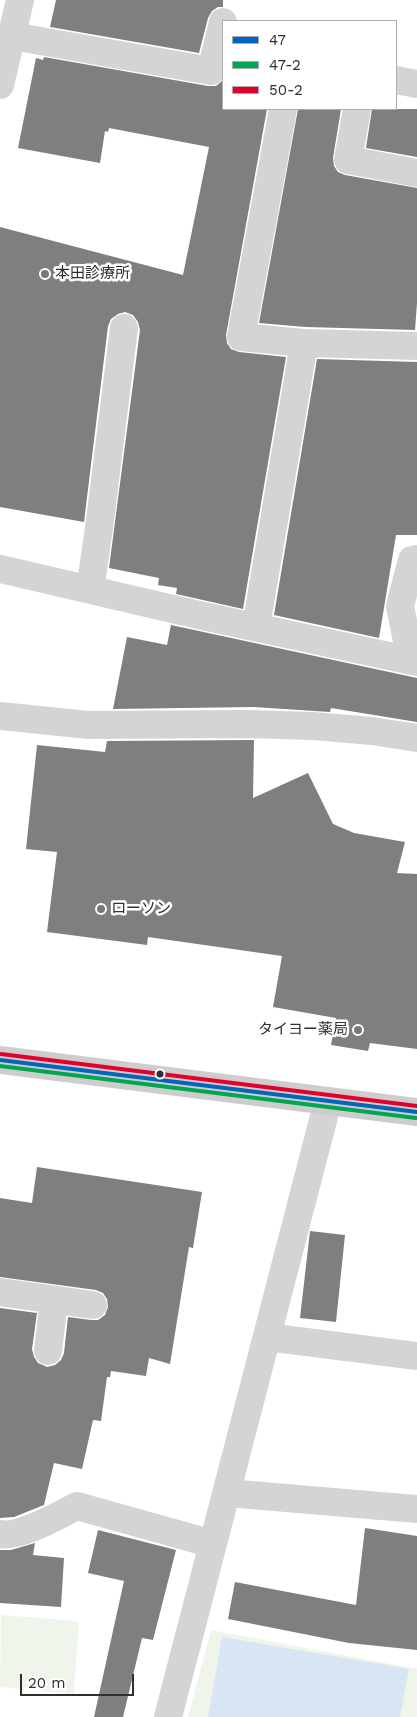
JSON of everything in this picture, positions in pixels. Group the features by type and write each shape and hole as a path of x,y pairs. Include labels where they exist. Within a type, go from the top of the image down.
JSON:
{"main road":[{"path":"0,1060 417,1112"}],"street":[{"path":"0,84 20,0"},
{"path":"224,20 228,0"},
{"path":"12,36 211,71 222,33"},
{"path":"397,80 417,84"},
{"path":"284,110 242,337 304,343 417,346"},
{"path":"357,110 348,160 417,173"},
{"path":"90,590 101,518 124,328"},
{"path":"256,627 304,343"},
{"path":"0,569 414,661 400,606 412,560 417,559"},
{"path":"0,716 89,726 248,724 314,726 372,731 417,738"},
{"path":"168,1717 328,1101"},
{"path":"0,1292 94,1305"},
{"path":"48,1351 54,1300"},
{"path":"267,1337 417,1356"},
{"path":"227,1493 417,1509"},
{"path":"0,1534 7,1536 44,1523 77,1506 213,1544"}],"shaded area":[{"path":"1,1615 79,1621 74,1694 0,1687"},
{"path":"211,1630 417,1669 417,1717 188,1717"}],"water":[{"path":"222,1637 409,1669 400,1717 208,1717"}],"building":[{"path":"56,0 223,0 223,7 218,7 212,11 208,18 199,53 50,27"},
{"path":"44,57 208,86 216,86 222,81 222,110 267,110 226,335 227,343 231,349 239,352 286,357 243,609 176,594 177,588 158,585 159,578 109,568 140,330 138,322 133,315 125,312 118,314 111,319 108,326 84,522 0,507 0,227 183,275 209,147 109,128 108,132 105,131 100,163 18,148 36,58 43,60"},
{"path":"417,109 417,157 366,148 372,110"},
{"path":"298,110 341,110 333,158 334,166 338,172 345,175 417,188 417,303 415,330 305,327 259,323"},
{"path":"317,359 417,362 417,535 396,535 379,638 274,615"},
{"path":"171,625 417,678 417,722 331,708 330,712 254,707 113,709 127,637 167,645"},
{"path":"254,740 253,798 308,773 333,824 354,833 405,842 397,873 417,874 417,1049 370,1043 368,1051 331,1045 336,1018 273,1007 282,956 148,937 147,945 47,932 57,852 26,849 37,745 105,752 107,741"},
{"path":"37,1167 202,1192 193,1248 189,1247 170,1364 149,1358 146,1376 111,1371 110,1377 107,1377 101,1421 93,1420 82,1469 54,1463 44,1505 14,1517 0,1518 0,1308 37,1313 32,1349 38,1363 47,1367 55,1365 61,1360 64,1353 68,1317 98,1320 105,1315 108,1307 107,1299 103,1293 96,1290 0,1277 0,1198 32,1203"},
{"path":"310,1231 345,1235 336,1322 300,1318"},
{"path":"365,1528 417,1536 417,1650 349,1643 228,1619 235,1582 356,1605"},
{"path":"98,1530 176,1550 153,1640 142,1638 123,1717 94,1717 124,1581 88,1573"},
{"path":"35,1543 33,1555 64,1558 61,1607 0,1603 0,1550 11,1550"}],"transit line":[{"name":"50-2","path":"1,1054 417,1106"},
{"name":"47","path":"0,1060 417,1112"},
{"name":"47-2","path":"0,1066 416,1118"}],"place":[{"name":"本田診療所","path":"45,274"},
{"name":"ローソン","path":"101,909"},
{"name":"タイヨー薬局","path":"358,1030"}]}
